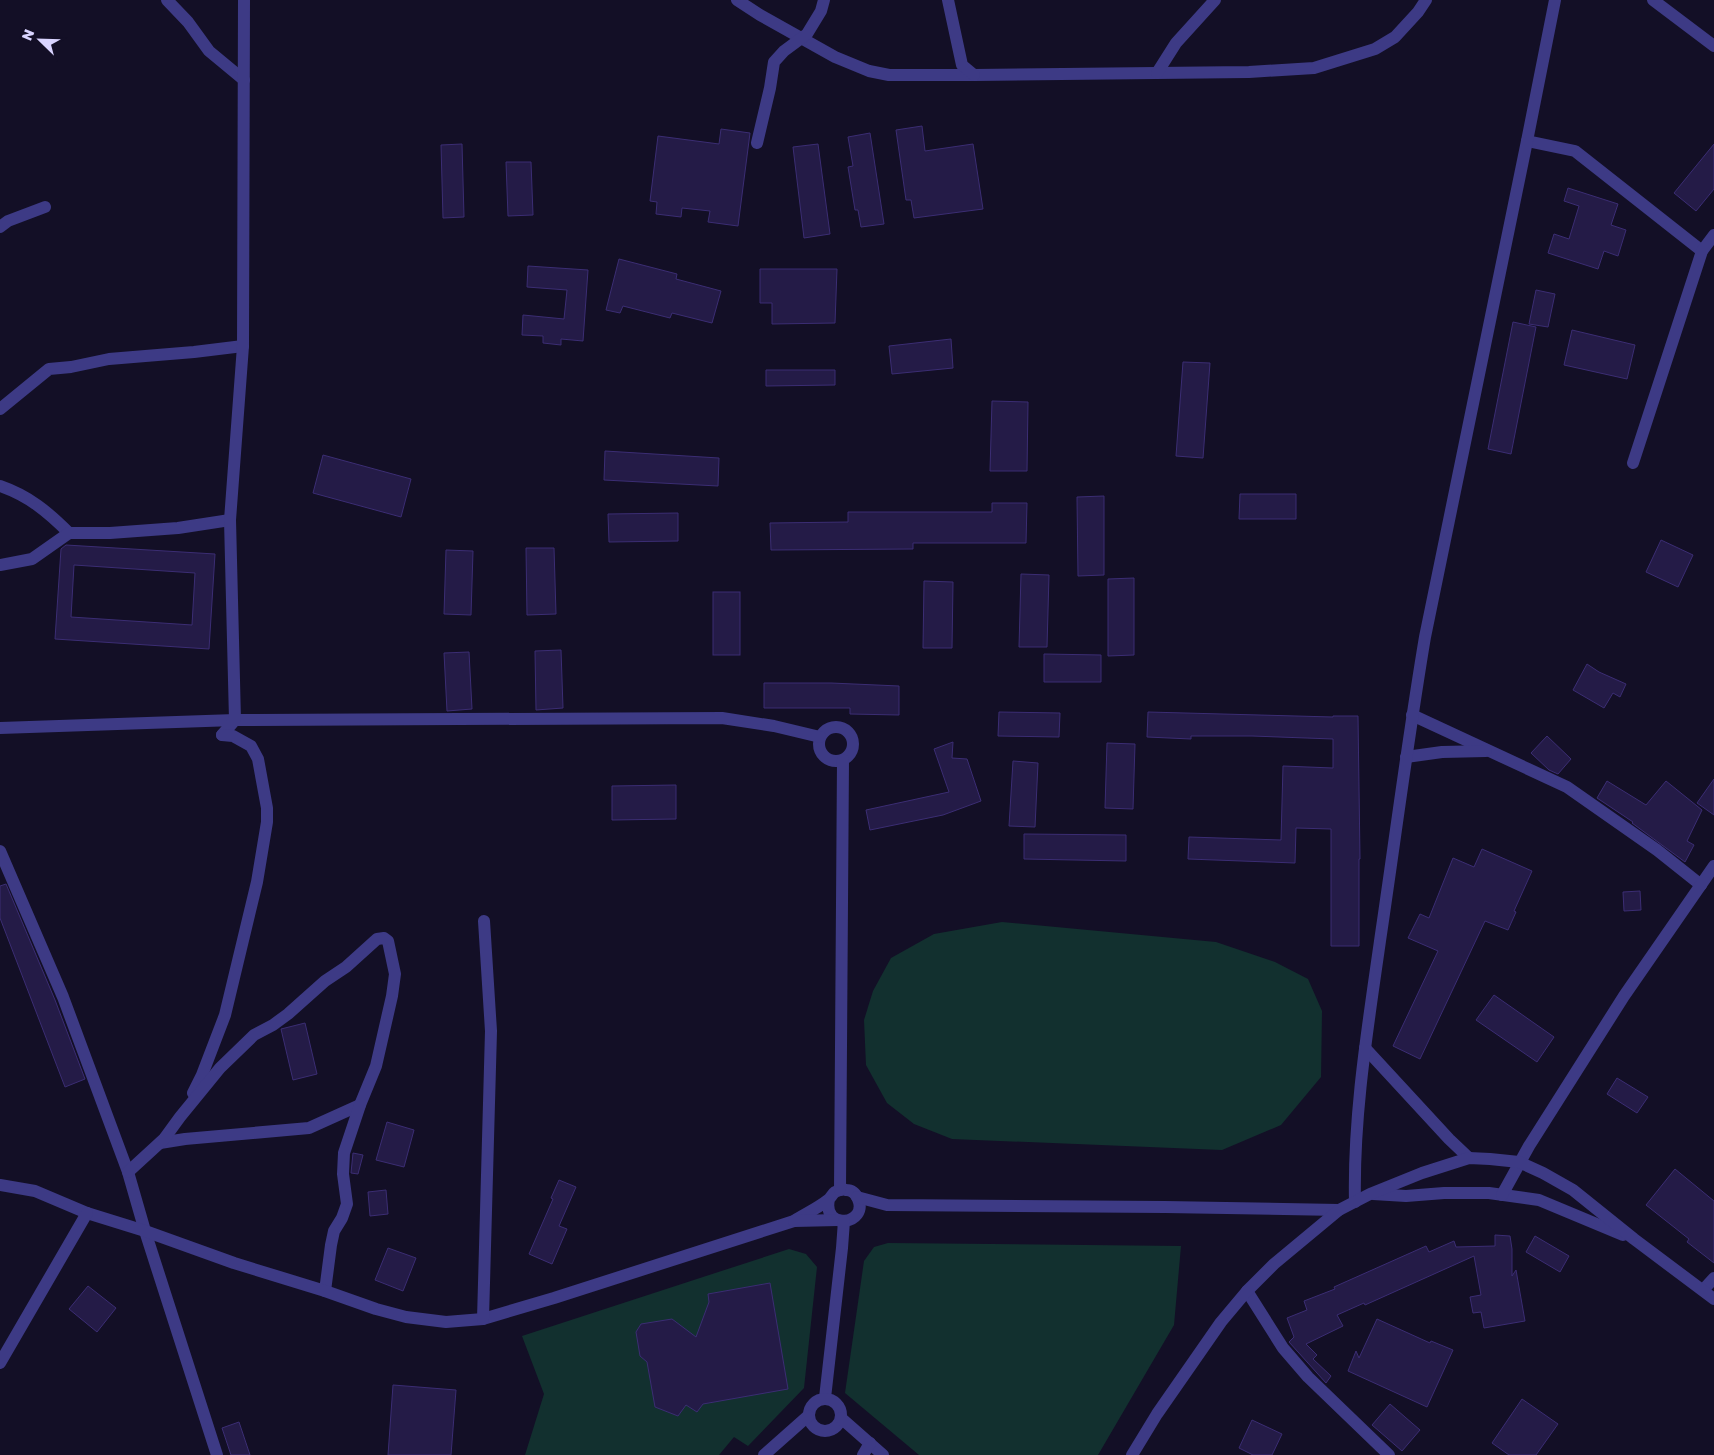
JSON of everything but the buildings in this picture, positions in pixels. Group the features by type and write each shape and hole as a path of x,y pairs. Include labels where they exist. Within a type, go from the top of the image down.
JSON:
{"street":[{"path":"167,0 188,22 209,51 244,80"},
{"path":"180,1117 202,1075 225,1015 257,882 267,822 267,808 258,759 250,746 233,736 222,735 235,720 230,520 242,346 244,0"},
{"path":"737,0 835,57 869,71 889,75 974,76 1249,72 1314,68 1375,50 1395,37 1418,12 1426,0"},
{"path":"757,143 774,62 784,51 807,34 821,11 824,0"},
{"path":"948,0 962,65 974,76"},
{"path":"1157,73 1176,43 1215,0"},
{"path":"1355,1202 1354,1169 1365,1048 1412,715 1425,637 1555,0"},
{"path":"1653,0 1714,46"},
{"path":"1527,141 1575,151 1702,251"},
{"path":"0,227 8,221 44,207"},
{"path":"1633,462 1702,251 1714,235"},
{"path":"0,408 49,368 71,367 108,359 242,346"},
{"path":"0,486 14,491 47,511 69,533"},
{"path":"0,565 32,560 69,533 110,533 178,528 230,520"},
{"path":"1412,715 1567,787 1658,850 1701,885"},
{"path":"0,728 235,720 722,718 774,726 820,737"},
{"path":"831,727 839,727 851,735 853,749 849,756 843,760 835,762 827,759 821,753 818,745 820,737 831,727"},
{"path":"1406,757 1442,752 1491,751"},
{"path":"840,1190 843,760"},
{"path":"0,851 63,997 128,1172 217,1455"},
{"path":"1502,1195 1519,1162 1624,996 1714,866"},
{"path":"483,1318 491,1031 484,921"},
{"path":"128,1172 160,1143 220,1068 254,1035 273,1025 377,939 384,938 388,940 395,974 392,996 376,1066 344,1152 343,1174 347,1204 342,1218 334,1231 325,1291"},
{"path":"1365,1048 1448,1139 1469,1158"},
{"path":"160,1143 309,1128 360,1105"},
{"path":"1132,1455 1188,1368 1221,1322 1247,1291 1274,1264 1339,1210 1370,1194 1422,1173 1469,1158 1490,1158 1519,1162 1573,1190 1714,1299"},
{"path":"0,1185 35,1191 87,1213 145,1231 234,1263 406,1317 446,1322 483,1318 554,1298 794,1221 829,1200"},
{"path":"840,1190 850,1190 857,1197 860,1203 859,1210 846,1219 833,1217 829,1212 829,1200 833,1193 840,1190"},
{"path":"1370,1194 1406,1196 1444,1193 1489,1193 1540,1200 1634,1239"},
{"path":"857,1197 887,1205 1165,1206 1339,1210"},
{"path":"794,1221 846,1219 887,1205"},
{"path":"0,1363 87,1213"},
{"path":"825,1398 846,1219"},
{"path":"1703,1290 1714,1278"},
{"path":"1247,1291 1283,1348 1308,1377 1389,1455"},
{"path":"825,1398 838,1404 841,1418 838,1426 824,1432 810,1424 808,1416 809,1409 813,1403 825,1398"},
{"path":"764,1455 808,1416"},
{"path":"841,1418 883,1455"},
{"path":"864,1455 870,1443"}],"green space":[{"path":"1002,922 1216,942 1275,962 1308,979 1322,1011 1321,1077 1281,1125 1222,1150 952,1139 914,1124 887,1103 866,1065 864,1020 873,991 891,958 934,934"},
{"path":"888,1243 1181,1246 1174,1325 1098,1455 919,1455 845,1393 864,1261 874,1247"},
{"path":"789,1249 806,1254 817,1267 804,1388 748,1446 734,1437 719,1455 525,1455 544,1394 522,1336"}]}
